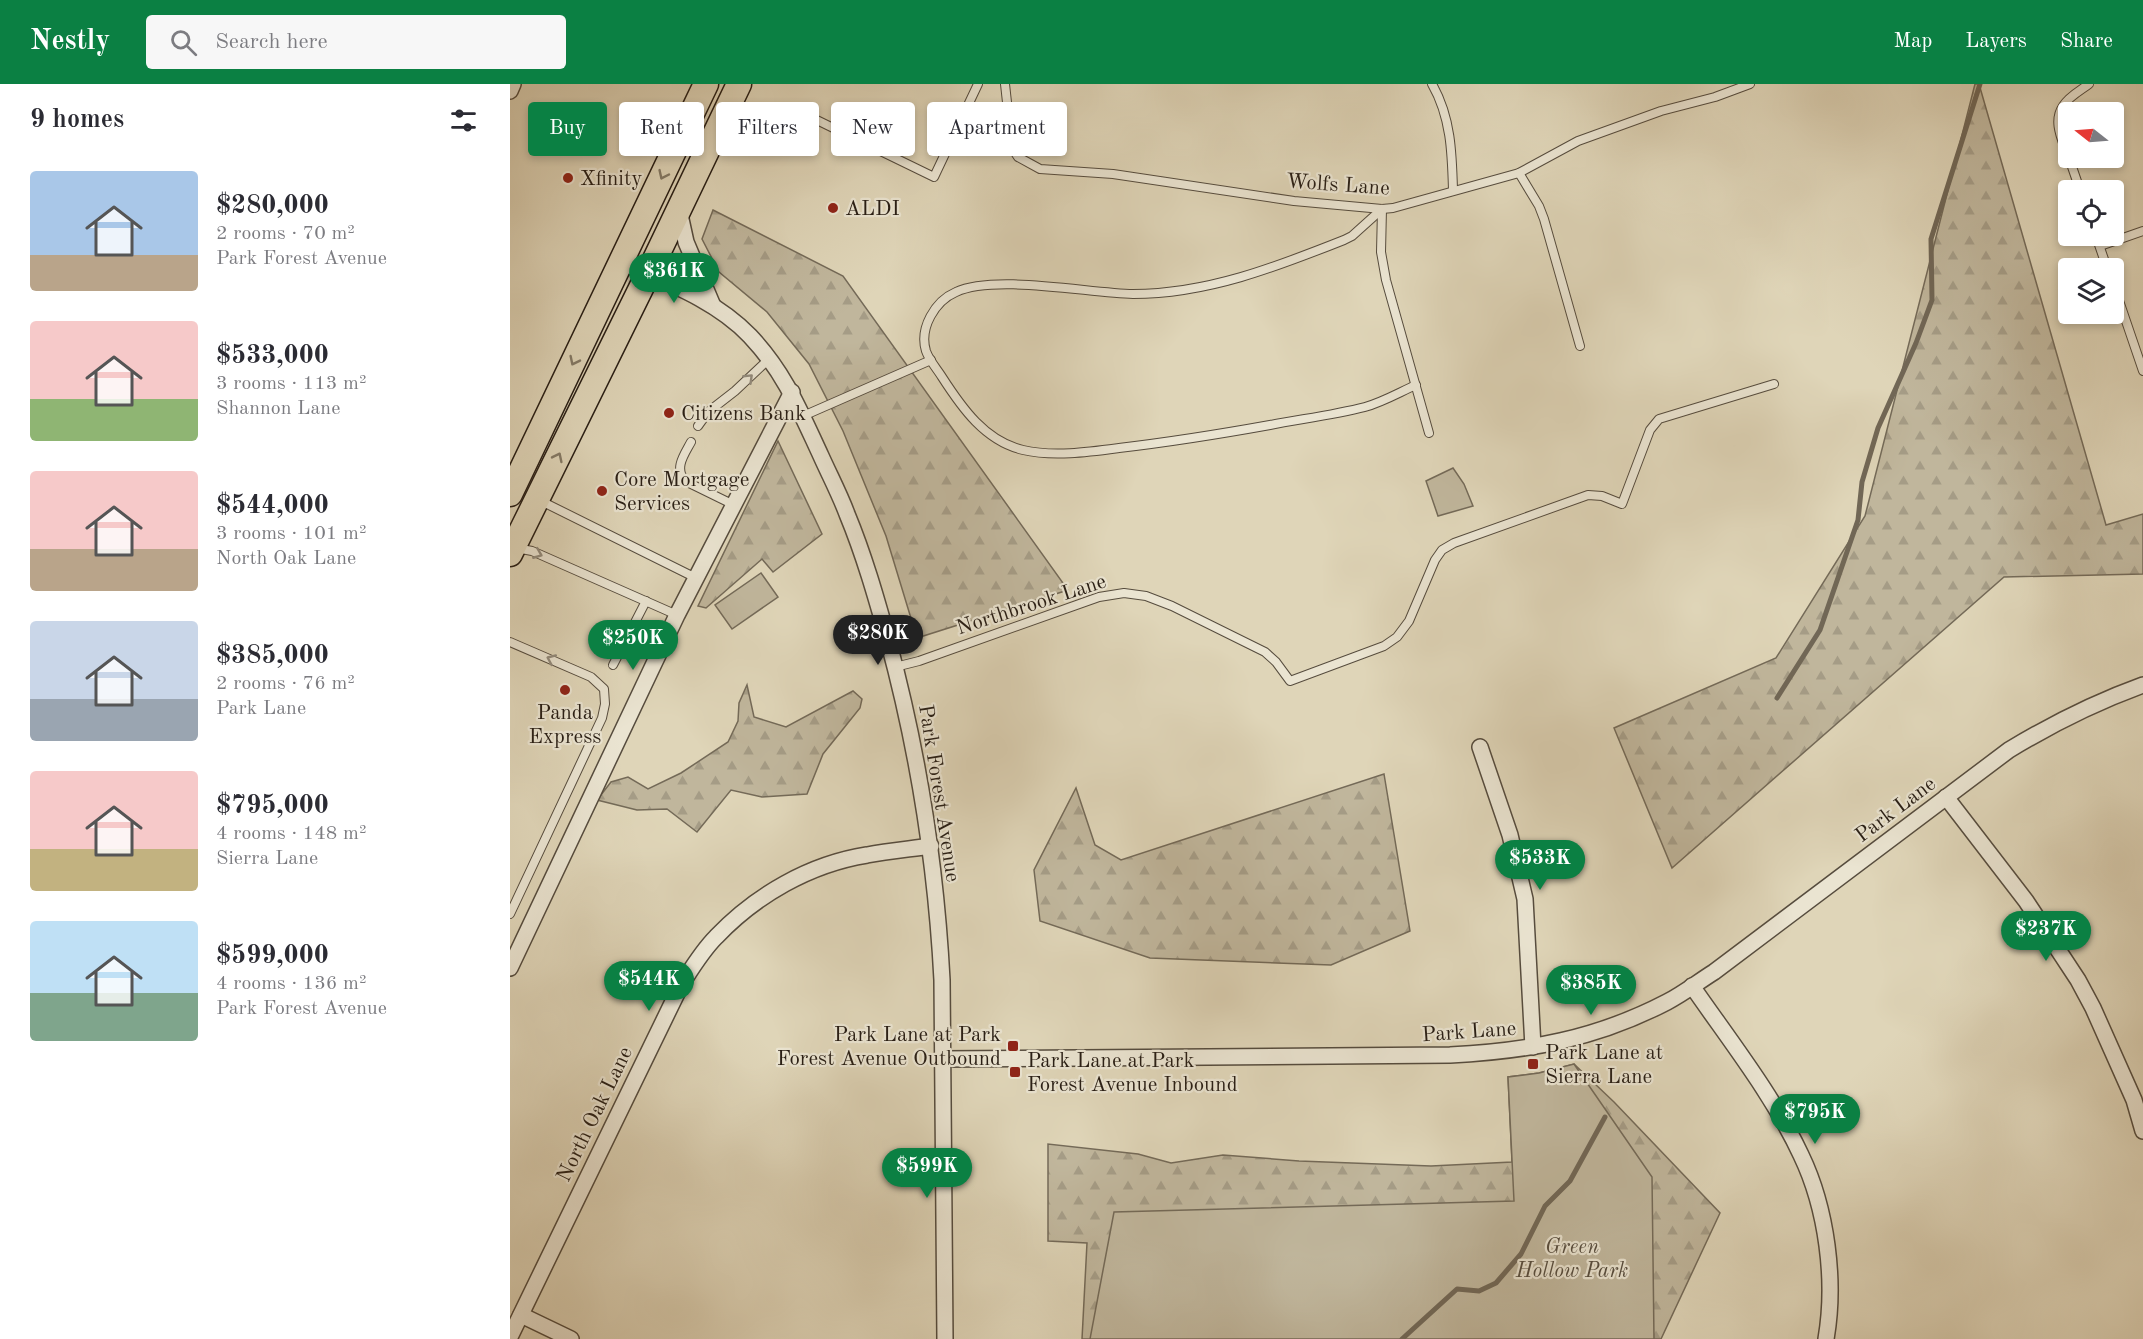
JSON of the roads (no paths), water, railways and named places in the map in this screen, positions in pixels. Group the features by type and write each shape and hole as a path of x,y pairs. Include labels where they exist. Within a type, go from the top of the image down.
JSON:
{"main road":[{"path":"510,494 706,84"},
{"path":"511,549 648,274 739,84"}],"street":[{"path":"510,91 513,84"},
{"name":"Park Forest Avenue","path":"678,210 686,242 713,306"},
{"name":"Park Forest Avenue","path":"621,262 713,306 748,334 770,358 792,392 848,514 875,592 919,769 931,846 940,936 945,1339"},
{"path":"510,968 678,615 792,392"},
{"name":"Park Lane","path":"942,1059 1450,1055 1503,1052 1579,1037 1631,1019 1669,1001 1714,972 2009,750 2053,724 2143,685"},
{"path":"1480,747 1510,835 1525,898 1533,1047"},
{"path":"1946,796 2026,901 2078,980 2093,1008 2129,1090 2143,1131"},
{"name":"North Oak Lane","path":"510,1337 681,985 716,937 741,913 780,885 815,869 865,855 931,846"},
{"path":"1692,986 1780,1116 1802,1157 1821,1212 1828,1248 1829,1288 1826,1339"},
{"path":"521,1315 571,1339"}],"lane":[{"path":"819,121 934,177 978,84"},
{"name":"Wolfs Lane","path":"1005,84 1012,148 1018,157 1040,169 1113,174 1294,201 1382,209 1393,208 1519,172 1578,141 1661,111 1714,97 1750,84"},
{"path":"1432,84 1445,114 1452,158 1453,190"},
{"path":"2067,102 2089,84"},
{"path":"1519,172 1544,219 1580,346"},
{"path":"1382,209 1352,236 1344,240 1271,270 1193,288 1161,293 1132,294 1010,285 984,286 956,292 935,310 926,329 924,341 931,360 976,424 1010,445 1040,452 1095,451 1189,440 1366,406 1416,384"},
{"path":"1382,209 1384,267 1429,433"},
{"path":"2124,238 2143,231"},
{"path":"2100,246 2104,258"},
{"path":"2124,315 2143,371"},
{"path":"698,426 708,412 735,391 770,358"},
{"path":"803,416 931,360"},
{"name":"Northbrook Lane","path":"895,667 919,661 1099,597 1124,593 1146,596 1172,606 1265,652 1276,662 1290,681 1384,646 1397,637 1408,621 1435,560 1442,550 1454,543 1588,495 1602,496 1622,504 1650,430 1659,419 1774,384"},
{"path":"691,442 679,469 680,475 685,481 734,505"},
{"path":"537,499 696,579"},
{"path":"511,549 532,551 678,615"},
{"path":"613,665 646,601"},
{"path":"510,642 591,677 604,689 605,704 602,718 510,914"}],"waterway":[{"path":"1777,698 1820,630 1858,520 1862,482 1878,428 1916,343 1932,300 1931,239 1980,84"},
{"path":"1402,1339 1457,1289 1479,1291 1496,1283 1521,1254 1545,1206 1570,1181 1605,1117"}],"place":[{"name":"Xfinity","path":"568,178"},
{"name":"ALDI","path":"833,208"},
{"name":"Citizens Bank","path":"669,413"},
{"name":"Core Mortgage Services","path":"602,491"},
{"name":"Panda Express","path":"565,690"},
{"name":"Park Lane at Park Forest Avenue Outbound","path":"1013,1046"},
{"name":"Park Lane at Sierra Lane","path":"1533,1064"},
{"name":"Park Lane at Park Forest Avenue Inbound","path":"1015,1072"}],"park label":[{"name":"Green Hollow Park","path":"1572,1258"}]}
